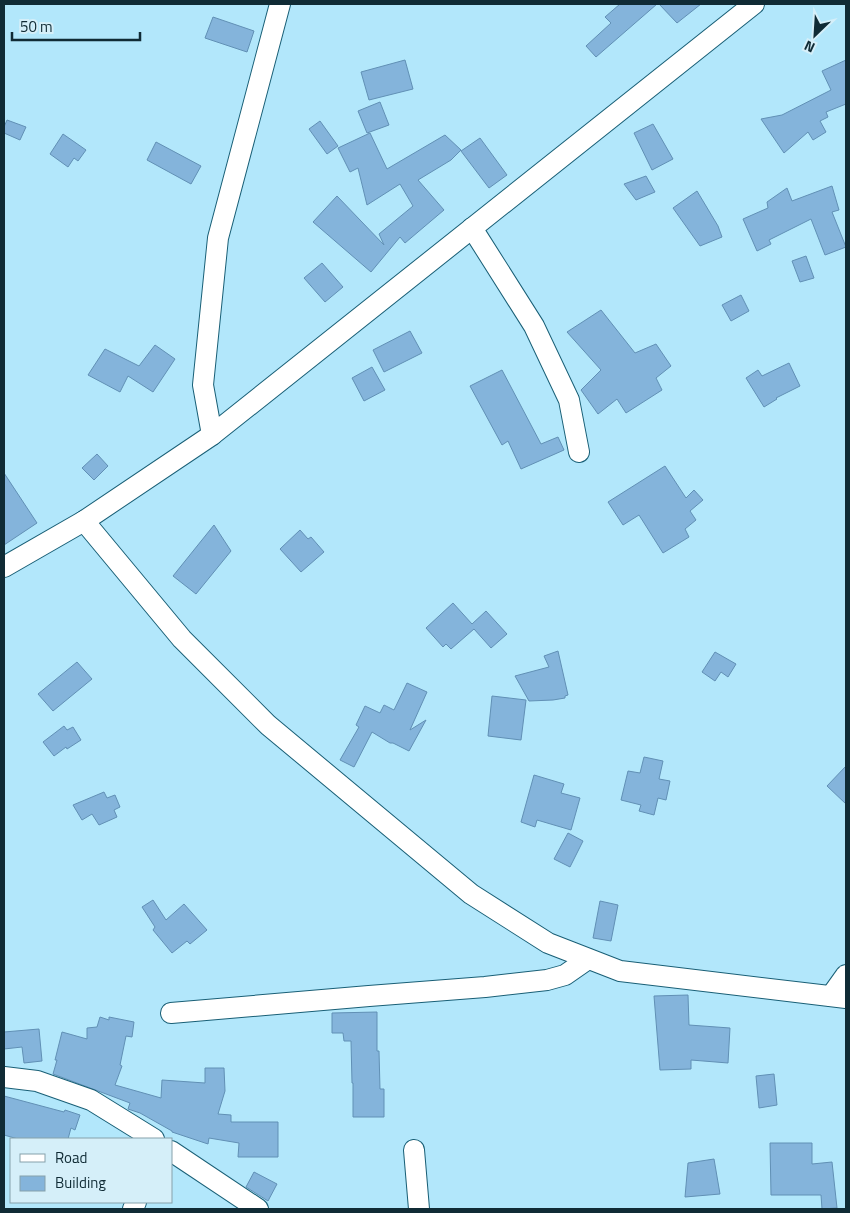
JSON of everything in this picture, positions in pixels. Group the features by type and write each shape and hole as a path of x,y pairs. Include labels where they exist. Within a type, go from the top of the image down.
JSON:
{"street":[{"path":"212,435 203,385 218,238 280,4"},
{"path":"4,567 84,522 212,435 754,4"},
{"path":"472,228 534,326 546,351 569,400 579,452"},
{"path":"84,522 182,639 268,725 471,894 548,943 620,971 839,997 846,975"},
{"path":"171,1013 485,987 547,980 565,975 588,959"},
{"path":"4,1077 37,1081 91,1100 152,1138"},
{"path":"414,1150 418,1209"},
{"path":"172,1152 258,1209"}],"building":[{"path":"620,4 657,4 596,57 586,46 611,23 605,17"},
{"path":"659,4 701,4 677,23"},
{"path":"213,17 254,31 247,52 205,38"},
{"path":"405,60 413,89 369,100 361,72"},
{"path":"846,60 846,104 826,112 828,117 820,121 826,132 813,140 808,132 784,153 761,119 782,115 831,90 822,71"},
{"path":"380,102 389,125 367,133 358,111"},
{"path":"7,120 26,127 20,140 4,133"},
{"path":"320,121 338,146 327,154 309,129"},
{"path":"653,124 673,159 652,170 634,133"},
{"path":"370,133 387,169 445,135 461,150 451,160 418,180 444,210 405,243 400,237 371,272 313,222 337,196 384,245 379,234 413,206 400,184 367,205 358,168 350,172 338,148"},
{"path":"63,134 86,150 78,161 74,158 68,167 50,154"},
{"path":"480,138 507,175 489,188 461,151"},
{"path":"156,142 201,166 191,184 147,160"},
{"path":"646,176 655,192 636,200 624,184"},
{"path":"832,186 839,210 832,212 846,247 825,255 811,219 769,240 771,244 757,251 743,219 768,208 767,202 787,188 792,201"},
{"path":"697,191 718,226 722,237 700,246 673,208"},
{"path":"806,256 814,278 800,282 792,261"},
{"path":"322,263 343,287 325,302 304,278"},
{"path":"741,295 749,311 731,321 722,305"},
{"path":"601,310 635,353 656,344 671,366 656,378 662,390 626,413 617,399 598,414 581,390 601,370 567,332"},
{"path":"410,331 422,353 384,372 373,350"},
{"path":"155,345 175,359 153,392 128,376 120,392 88,375 105,349 139,366"},
{"path":"789,363 800,386 776,398 764,407 746,378 758,370 762,376"},
{"path":"372,367 385,390 364,401 352,378"},
{"path":"502,370 541,444 558,437 564,450 521,469 508,441 502,445 470,386"},
{"path":"97,454 108,466 94,480 82,468"},
{"path":"665,466 686,498 694,490 703,500 690,511 696,520 685,529 689,537 663,553 639,515 623,525 608,502"},
{"path":"4,473 37,523 4,545"},
{"path":"214,525 231,551 196,594 173,576"},
{"path":"300,530 308,539 311,537 324,552 301,572 280,549"},
{"path":"453,603 472,624 486,611 507,634 491,648 474,629 451,649 446,644 443,647 426,628"},
{"path":"558,651 568,695 565,698 553,700 529,701 515,676 549,667 544,656"},
{"path":"715,652 736,664 728,677 721,672 715,681 702,672"},
{"path":"77,662 92,679 53,711 38,694"},
{"path":"407,683 427,692 410,730 426,720 409,751 390,743 372,732 354,767 340,760 359,727 356,725 365,706 380,713 384,705 394,710"},
{"path":"492,696 526,700 521,740 488,736"},
{"path":"64,726 67,730 73,727 81,740 67,749 66,747 54,756 43,742"},
{"path":"644,757 663,761 659,779 670,781 666,800 658,798 654,815 639,811 641,805 621,800 628,771 640,773"},
{"path":"846,766 846,804 827,786"},
{"path":"534,775 564,784 561,793 580,798 571,830 537,820 535,827 521,822"},
{"path":"104,792 107,798 115,795 120,807 114,810 117,817 99,825 92,814 82,820 73,805"},
{"path":"568,833 583,841 570,867 554,859"},
{"path":"153,900 166,920 184,904 207,930 190,944 187,941 172,953 153,930 155,927 142,907"},
{"path":"600,901 618,905 611,941 593,938"},
{"path":"688,995 689,1025 730,1028 728,1063 691,1060 691,1069 660,1070 654,996"},
{"path":"377,1012 377,1051 379,1051 380,1089 384,1089 384,1117 353,1117 351,1041 344,1041 343,1033 332,1033 332,1013"},
{"path":"100,1017 109,1020 109,1017 134,1022 132,1037 126,1036 120,1065 122,1066 115,1085 161,1098 162,1080 205,1083 205,1068 224,1068 225,1091 218,1114 231,1115 231,1122 278,1122 278,1157 238,1157 239,1143 209,1138 208,1144 172,1132 140,1113 128,1109 130,1103 53,1074 62,1032 87,1039 87,1028 97,1027"},
{"path":"39,1029 42,1061 24,1063 22,1047 4,1049 4,1032"},
{"path":"774,1074 777,1105 759,1108 756,1076"},
{"path":"4,1096 80,1115 75,1130 71,1128 68,1138 14,1138 4,1135"},
{"path":"770,1143 812,1143 812,1164 832,1162 837,1208 822,1209 821,1195 771,1195"},
{"path":"714,1159 720,1194 685,1197 688,1163"},
{"path":"254,1172 277,1184 268,1201 246,1187"}]}
